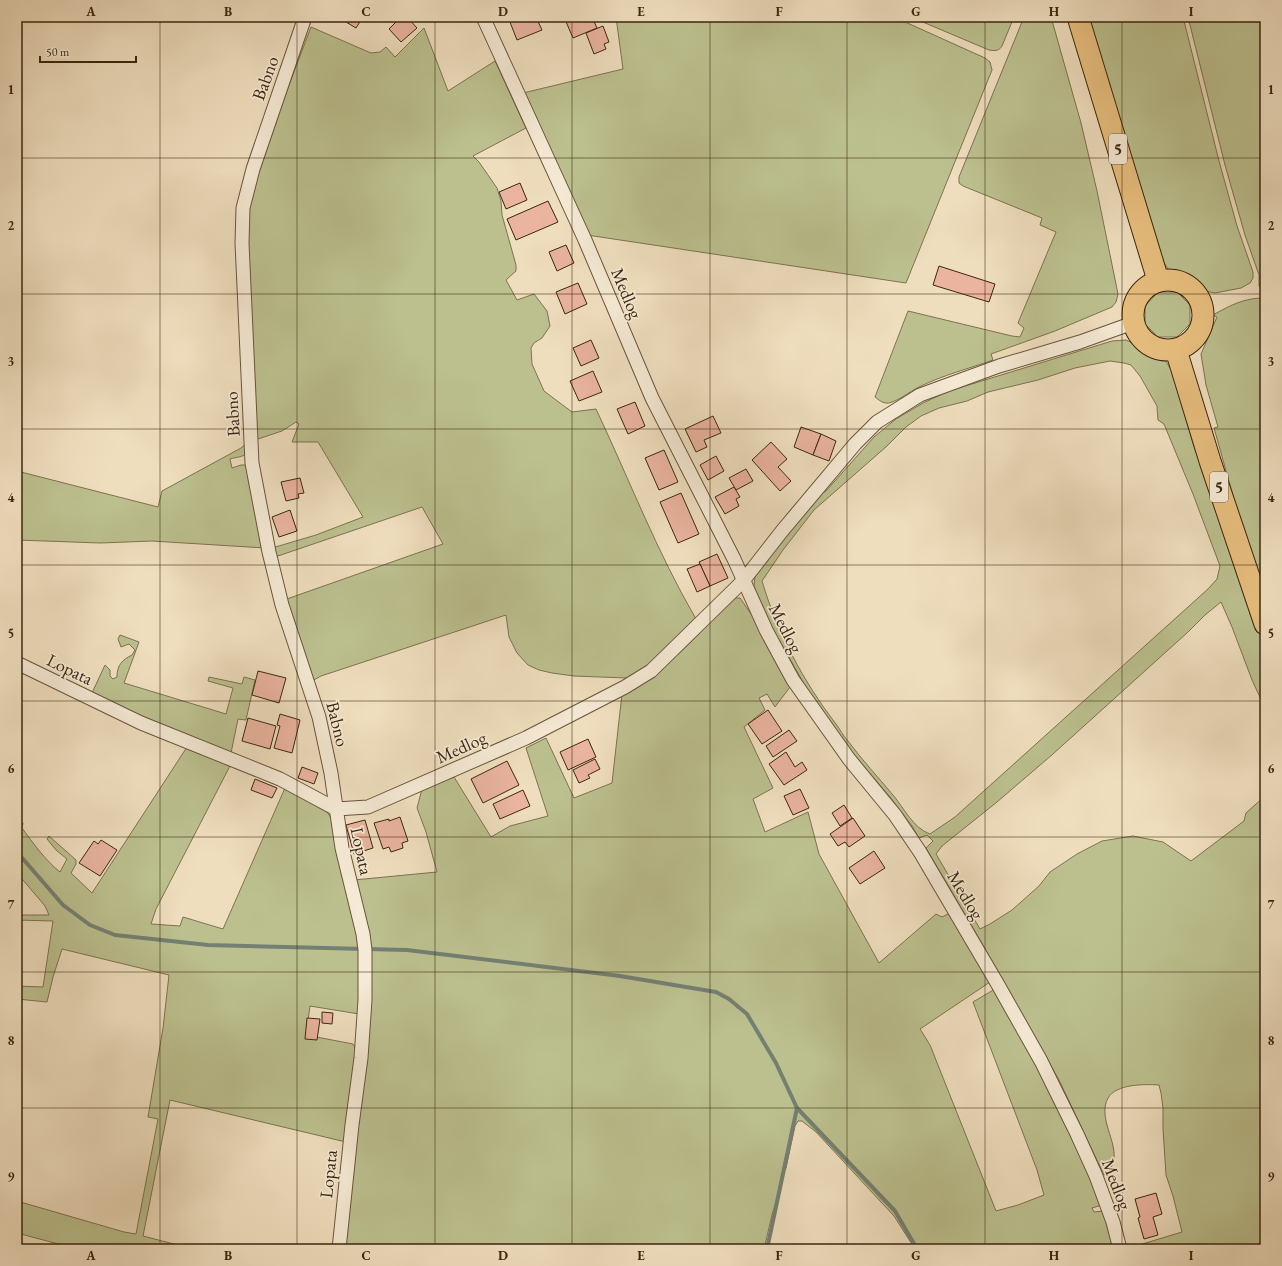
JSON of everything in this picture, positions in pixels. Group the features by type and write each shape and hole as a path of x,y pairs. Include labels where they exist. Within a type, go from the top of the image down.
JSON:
{"main road":[{"name":"5","path":"1078,17 1158,280"},
{"path":"1171,279 1182,282 1194,290 1200,298 1204,312 1201,328 1196,338 1187,345 1176,350 1163,350 1151,346 1137,333 1133,323 1134,305 1138,295 1147,286 1158,280 1171,279"},
{"name":"5","path":"1176,350 1210,461 1265,624"}],"street":[{"name":"Babno","path":"305,17 253,169 243,208 242,243 252,463 269,552 282,605 319,717 331,773 336,809"},
{"name":"Medlog","path":"483,17 585,240 652,398 730,552 766,630 793,680 849,759 895,815 920,852 997,983 1040,1061 1077,1134 1096,1176 1113,1222 1120,1249"},
{"path":"743,581 782,531 855,444 877,422 920,395 999,366 1080,342 1133,323"},
{"name":"Medlog","path":"336,809 368,806 420,785 526,738 625,687 651,671 743,581"},
{"name":"Lopata","path":"17,663 141,723 280,779 336,809 342,848 363,934 365,965 365,1007 361,1058 352,1124 339,1249"}],"green space":[{"path":"616,17 894,17 985,58 990,62 992,70 906,283 587,235 523,93 623,69"},
{"path":"911,17 1014,17 1001,48 998,50 989,50"},
{"path":"1024,17 1051,17 1081,123 1097,191 1118,294 1116,302 1112,307 1055,331 991,354 993,360 928,383 893,402 883,402 875,397 908,311 1012,336 1020,337 1024,328 1018,323 1056,232 1040,225 1042,218 963,186 959,183 959,177"},
{"path":"1088,17 1183,17 1219,161 1237,226 1253,272 1253,278 1250,283 1241,288 1215,293 1200,290 1186,279 1168,269 1163,261"},
{"path":"1188,17 1265,17 1265,595 1250,556 1214,428 1218,427 1206,385 1201,354 1217,317 1213,315 1243,301 1263,298 1263,292 1259,286 1259,275 1245,235 1225,165"},
{"path":"311,27 371,53 380,52 386,47 395,57 424,28 448,91 495,61 526,128 473,156 497,188 501,201 502,215 516,265 516,271 506,280 517,300 534,294 547,311 550,326 542,338 534,343 531,348 532,364 544,391 572,412 596,409 656,542 696,619 654,664 627,678 574,676 539,670 528,665 517,653 509,637 506,615 321,676 312,681 284,600 443,544 422,507 275,557 272,548 316,535 363,517 318,442 292,442 299,424 296,422 282,431 255,440 245,211 281,106"},
{"path":"1158,292 1177,292 1190,305 1190,324 1177,337 1158,337 1145,324 1145,306"},
{"path":"1126,340 1157,354 1165,360 1172,371 1194,447 1265,648 1265,708 1252,680 1221,602 1053,754 997,802 942,846 936,854 980,929 1012,910 1039,886 1050,872 1077,854 1102,841 1133,836 1163,842 1191,861 1244,821 1246,813 1265,796 1265,1249 1179,1249 1173,1244 1155,1249 1129,1249 1182,1232 1166,1175 1163,1108 1159,1085 1124,1087 1112,1093 1108,1098 1105,1105 1105,1115 1113,1146 1114,1158 1109,1173 1104,1175 1059,1080 926,848 933,841 927,835 919,838 912,826 890,797 844,743 814,701 760,607 754,586 755,576 821,494 826,491 874,437 896,419 923,403 949,391 1112,341","holes":["1110,361 1131,365 1140,376 1157,406 1158,420 1164,424 1193,494 1220,566 1217,579 1208,589 955,817 930,834 919,827 909,817 893,795 864,762 824,708 792,656 775,619 762,581 783,550 814,510 887,446 906,427 921,416 939,408 967,401 988,392 1038,380 1075,368"]},
{"path":"249,441 246,454 230,459 232,468 241,465 248,465 265,548 152,541 100,543 17,540 17,471 158,507 162,491 241,448"},
{"path":"732,598 740,598 756,621 790,687 775,707 767,694 759,698 765,710 744,727 773,788 753,799 765,832 808,812 819,854 879,963 936,914 942,917 950,913 990,982 920,1029 930,1045 996,1211 1018,1205 1044,1195 1037,1170 973,1002 995,989 1057,1100 1102,1205 1092,1208 1094,1212 1104,1211 1115,1249 915,1249 894,1216 816,1132 802,1121 798,1121 795,1126 786,1168 782,1173 780,1190 764,1249 344,1249 366,1051 354,880 437,872 426,832 417,808 422,789 454,777 491,837 510,826 548,816 526,748 546,738 574,798 612,783 622,694 662,669 691,642"},
{"path":"120,635 139,642 124,683 226,714 233,688 208,681 209,677 242,684 244,677 255,680 246,720 238,719 231,753 129,712 92,693 105,665 110,670 110,676 113,679 117,677 118,669 121,663 132,655 135,650 129,644 121,647 118,639"},
{"path":"187,747 231,764 156,909 151,924 180,926 183,917 223,929 285,788 327,812 333,821 361,946 359,1014 310,1006 306,1035 353,1044 356,1049 346,1142 170,1100 143,1236 193,1249 77,1249 17,1233 17,1201 124,1232 136,1234 158,1119 148,1117 163,1028 169,975 62,949 47,1002 17,999 17,986 43,987 53,921 17,920 17,915 49,915 45,906 17,873 17,819 23,823 22,828 40,851 60,872 67,859 56,850 47,839 49,836 76,860 76,864 71,873 92,893"}],"building":[{"path":"349,17 356,17 361,20 356,28 346,22"},
{"path":"401,17 407,17 417,28 401,42 389,29"},
{"path":"508,17 536,17 542,30 517,40"},
{"path":"564,17 592,17 597,28 573,38"},
{"path":"603,26 609,42 604,44 606,49 594,54 586,33"},
{"path":"520,183 527,200 506,209 499,192"},
{"path":"548,201 558,222 516,240 507,219"},
{"path":"566,245 574,263 557,271 549,252"},
{"path":"939,266 995,284 989,302 933,285"},
{"path":"578,283 587,304 565,314 556,292"},
{"path":"591,340 599,358 581,366 573,348"},
{"path":"593,371 602,392 579,401 570,381"},
{"path":"635,402 645,426 628,434 617,409"},
{"path":"713,416 721,433 704,440 707,447 696,452 685,429"},
{"path":"801,427 821,434 813,455 794,447"},
{"path":"821,434 836,441 829,461 813,455"},
{"path":"771,442 787,459 778,467 791,481 780,491 752,460"},
{"path":"664,450 678,482 659,490 645,458"},
{"path":"716,456 724,471 708,480 700,465"},
{"path":"746,469 753,481 736,490 729,478"},
{"path":"300,478 304,493 298,494 299,498 286,501 281,482"},
{"path":"734,487 740,497 736,499 739,506 725,514 715,497"},
{"path":"681,493 699,534 678,543 660,502"},
{"path":"290,510 297,531 279,537 272,517"},
{"path":"717,554 728,578 710,586 699,562"},
{"path":"700,564 710,586 697,592 687,569"},
{"path":"258,671 286,678 279,703 252,695"},
{"path":"768,710 782,731 762,744 748,724"},
{"path":"280,714 300,720 292,753 274,748 280,726 277,725"},
{"path":"248,718 276,726 270,749 242,741"},
{"path":"789,730 797,741 773,757 766,746"},
{"path":"588,739 596,757 568,770 560,752"},
{"path":"786,752 795,767 802,762 807,770 784,785 769,764"},
{"path":"595,759 600,769 588,775 590,778 579,783 573,770"},
{"path":"507,761 519,785 483,803 471,779"},
{"path":"302,767 318,773 314,784 298,778"},
{"path":"255,779 277,788 272,798 251,790"},
{"path":"800,789 809,808 793,815 784,796"},
{"path":"523,790 530,806 500,819 493,804"},
{"path":"844,805 852,818 840,826 832,813"},
{"path":"400,817 408,841 402,843 403,848 391,852 389,847 383,849 374,823 389,819 389,821"},
{"path":"853,818 865,836 849,847 845,842 838,846 830,834"},
{"path":"365,820 373,848 354,854 346,825"},
{"path":"101,840 117,850 100,876 79,863 94,841 98,844"},
{"path":"874,851 885,868 860,884 849,868"},
{"path":"322,1012 333,1013 332,1024 322,1023"},
{"path":"307,1018 320,1019 317,1040 305,1039"},
{"path":"1156,1193 1162,1214 1153,1217 1158,1235 1144,1239 1138,1218 1140,1217 1135,1199"}],"waterway":[{"path":"17,852 63,905 90,925 115,935 208,945 407,950 620,976 716,992 729,999 747,1014 776,1063 797,1108 895,1211 917,1249"},
{"path":"767,1249 797,1108"}]}
